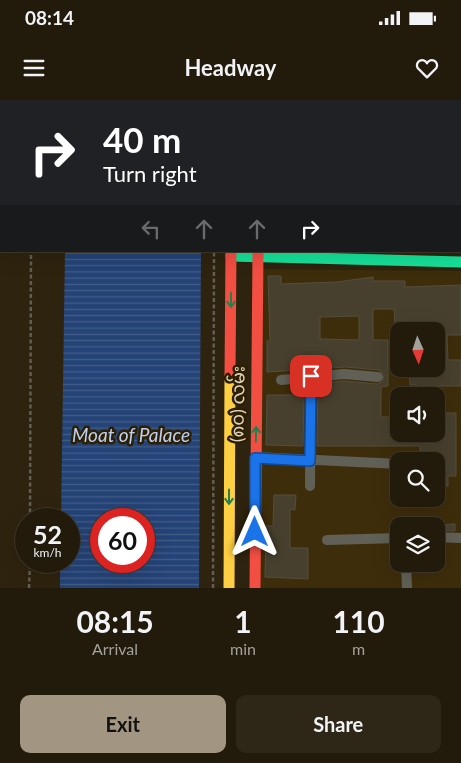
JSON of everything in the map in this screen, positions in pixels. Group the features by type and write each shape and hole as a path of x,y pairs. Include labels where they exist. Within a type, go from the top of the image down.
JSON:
{"main road":[{"path":"231,254 461,262"},
{"name":"(၈၀) လမ်း","path":"229,588 231,254"},
{"name":"(၈၀) လမ်း","path":"255,588 258,254"}],"street":[{"path":"281,380 344,374 378,377"},
{"path":"310,486 311,376"},
{"path":"255,458 390,464"},
{"path":"445,537 461,538"},
{"path":"327,540 390,538"},
{"path":"406,572 407,588"}],"path":[{"path":"30,508 31,252"},
{"path":"213,588 214,252"},
{"path":"29,588 30,573"}],"shaded area":[{"path":"259,269 461,271 461,588 260,588"}],"water":[{"name":"Moat of Palace","path":"65,252 201,252 199,588 60,588 60,573 80,573 80,508 61,508"}],"building":[{"path":"268,276 281,276 281,284 337,282 373,277 373,281 405,281 405,287 461,285 461,335 447,335 448,360 461,360 461,386 416,387 416,385 410,385 410,378 445,378 445,322 395,322 394,309 373,309 373,340 388,340 388,386 381,387 381,417 390,417 390,442 445,442 445,413 456,413 456,476 448,476 448,486 445,486 445,452 420,452 420,446 317,446 318,383 344,381 378,384 383,381 384,375 379,370 345,367 267,372 267,341 270,341","holes":["359,316 359,340 320,339 320,317"]},
{"path":"267,395 304,395 303,446 266,445"},
{"path":"274,495 296,495 295,510 290,509 290,548 308,548 308,579 265,577 266,526 273,526"},
{"path":"455,524 455,531 445,530 445,525"}],"traffic: fast":[{"path":"231,256 461,262"}],"traffic: slow":[{"path":"229,588 230,376"}],"traffic: jam":[{"path":"230,376 231,252"},
{"path":"255,588 258,252"}],"route":[{"path":"255,532 255,458 310,461 311,376"}]}
